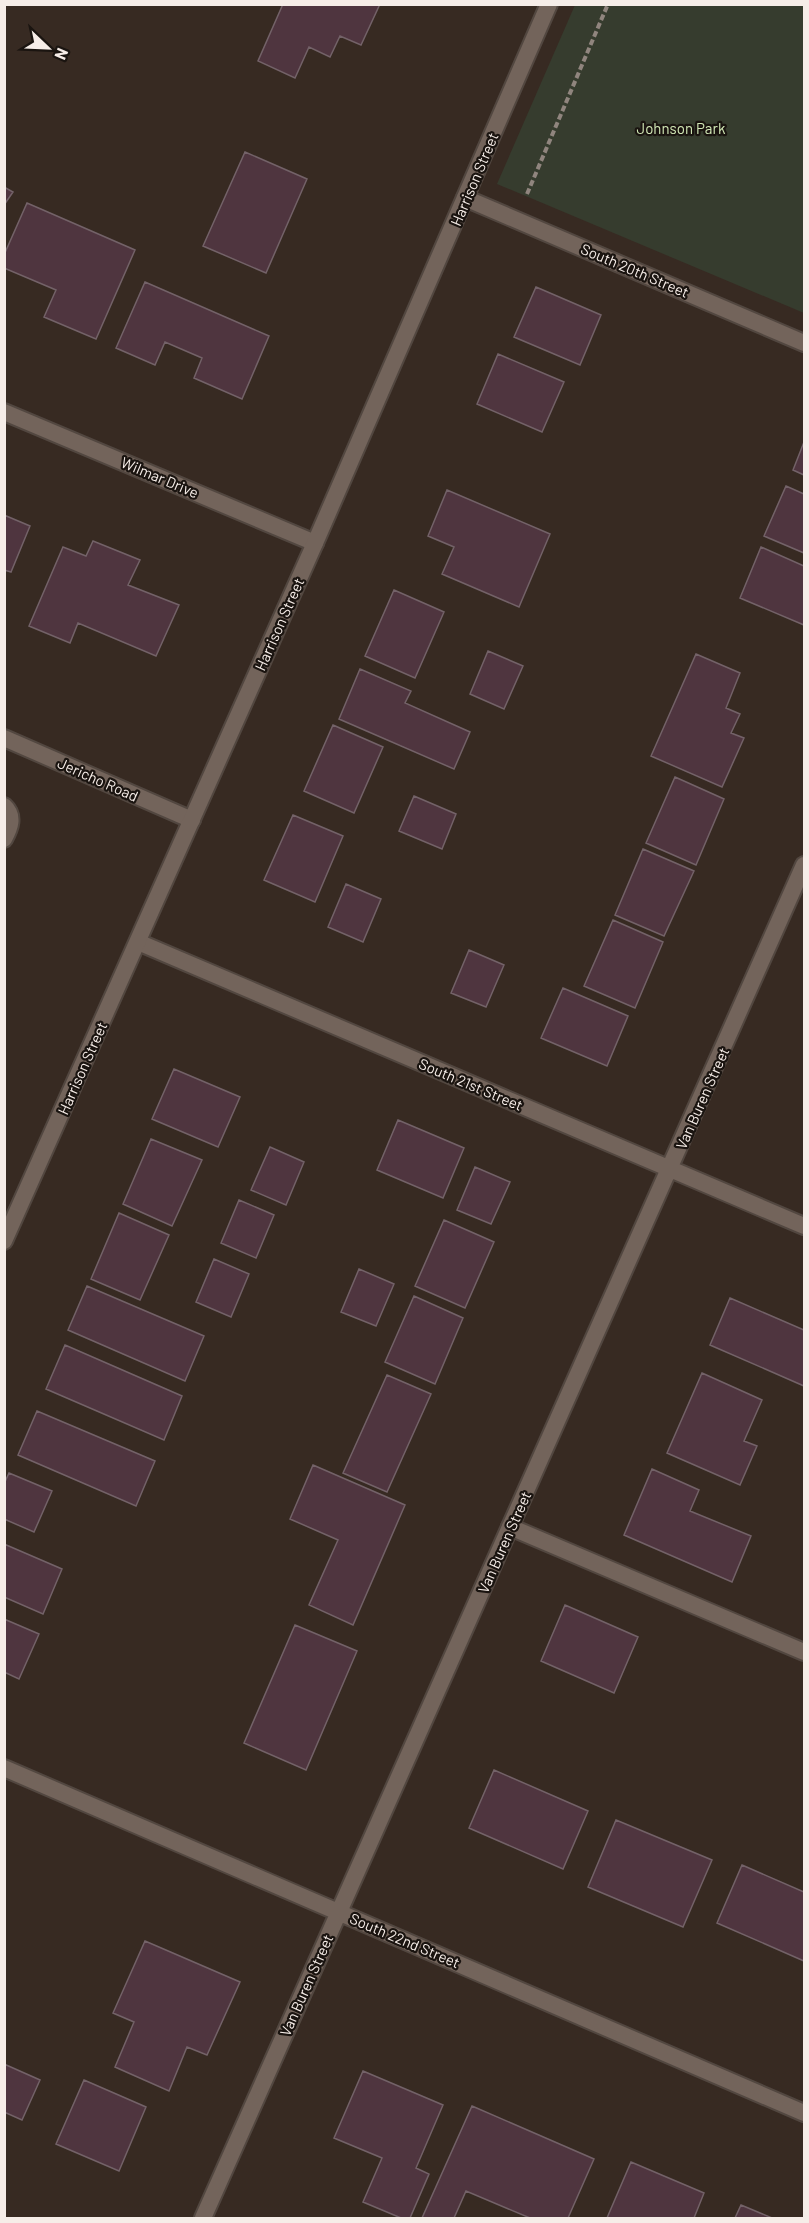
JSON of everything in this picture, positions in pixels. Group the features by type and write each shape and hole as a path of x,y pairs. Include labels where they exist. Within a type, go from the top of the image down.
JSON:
{"street":[{"name":"Harrison Street","path":"4,1241 315,543 549,4"},
{"name":"South 20th Street","path":"465,198 804,343"},
{"name":"Wilmar Drive","path":"4,412 315,543"},
{"name":"Jericho Road","path":"4,738 192,820"},
{"path":"4,806 11,815 11,824 4,839"},
{"name":"Van Buren Street","path":"203,2218 804,865"},
{"name":"South 21st Street","path":"138,942 804,1226"},
{"path":"510,1527 804,1652"},
{"name":"South 22nd Street","path":"4,1768 804,2113"}],"path":[{"path":"516,220 608,4"}],"green space":[{"name":"Johnson Park","path":"575,5 804,5 804,313 497,184"}],"building":[{"path":"283,4 380,4 361,45 340,36 330,57 309,47 295,78 258,61"},
{"path":"245,152 307,179 266,273 203,246"},
{"path":"4,187 13,192 4,205"},
{"path":"27,203 135,250 96,339 44,317 56,290 4,268 4,255"},
{"path":"145,282 269,336 242,399 194,378 202,358 165,342 155,365 116,348"},
{"path":"536,287 601,315 580,365 514,337"},
{"path":"498,354 564,382 542,432 477,404"},
{"path":"804,442 804,475 793,470"},
{"path":"786,486 804,494 804,553 764,536"},
{"path":"447,490 550,534 519,607 442,574 454,547 428,536"},
{"path":"4,515 30,526 11,572 4,570"},
{"path":"93,541 140,560 128,585 179,605 156,656 78,623 70,643 29,626 63,547 86,556"},
{"path":"761,547 804,566 804,625 740,598"},
{"path":"394,590 444,612 415,678 365,656"},
{"path":"488,651 523,666 504,709 470,694"},
{"path":"696,654 740,673 726,708 740,714 731,733 744,738 722,787 651,756"},
{"path":"360,669 411,691 405,703 470,732 454,769 339,719"},
{"path":"333,725 383,747 354,813 304,791"},
{"path":"675,777 724,799 696,865 646,843"},
{"path":"414,796 456,814 442,849 399,831"},
{"path":"293,815 343,836 315,902 264,880"},
{"path":"643,849 694,871 664,936 615,915"},
{"path":"346,884 381,899 363,942 328,927"},
{"path":"613,920 663,942 635,1008 584,986"},
{"path":"469,950 504,965 486,1007 451,993"},
{"path":"563,988 628,1016 607,1066 541,1038"},
{"path":"174,1069 240,1097 218,1147 152,1119"},
{"path":"398,1120 464,1148 443,1198 377,1170"},
{"path":"151,1139 202,1160 172,1226 123,1204"},
{"path":"270,1147 304,1162 286,1205 251,1190"},
{"path":"475,1167 510,1182 491,1224 457,1210"},
{"path":"239,1200 274,1215 256,1258 221,1243"},
{"path":"119,1213 169,1235 140,1300 91,1279"},
{"path":"444,1220 494,1242 465,1308 415,1286"},
{"path":"214,1259 249,1274 231,1317 196,1302"},
{"path":"359,1269 394,1284 376,1326 341,1312"},
{"path":"87,1286 204,1336 185,1381 68,1330"},
{"path":"414,1296 463,1318 435,1384 385,1362"},
{"path":"730,1298 804,1330 804,1386 710,1345"},
{"path":"65,1345 182,1396 164,1440 46,1389"},
{"path":"702,1373 762,1400 744,1441 757,1446 740,1485 667,1453"},
{"path":"387,1375 431,1394 387,1492 343,1473"},
{"path":"37,1411 155,1461 136,1506 18,1455"},
{"path":"313,1465 405,1505 353,1625 309,1605 338,1540 290,1519"},
{"path":"652,1469 699,1490 690,1511 751,1536 732,1582 624,1535"},
{"path":"9,1473 52,1491 34,1532 4,1519 4,1484"},
{"path":"4,1544 62,1569 43,1614 4,1597"},
{"path":"565,1605 638,1637 614,1693 541,1661"},
{"path":"4,1619 39,1634 19,1679 4,1672"},
{"path":"295,1625 357,1651 306,1770 244,1743"},
{"path":"494,1770 588,1811 563,1869 469,1828"},
{"path":"616,1820 712,1860 683,1927 588,1887"},
{"path":"742,1865 804,1892 804,1961 717,1923"},
{"path":"145,1941 240,1982 207,2055 187,2047 169,2091 115,2067 134,2022 113,2013"},
{"path":"4,2064 40,2080 22,2120 4,2112"},
{"path":"363,2071 443,2105 416,2168 429,2174 410,2218 401,2218 363,2202 382,2158 334,2138"},
{"path":"84,2080 146,2107 119,2171 56,2144"},
{"path":"472,2106 594,2159 568,2218 530,2218 466,2191 454,2218 422,2218"},
{"path":"631,2162 704,2193 694,2218 607,2218"},
{"path":"741,2205 772,2218 735,2218"}]}
